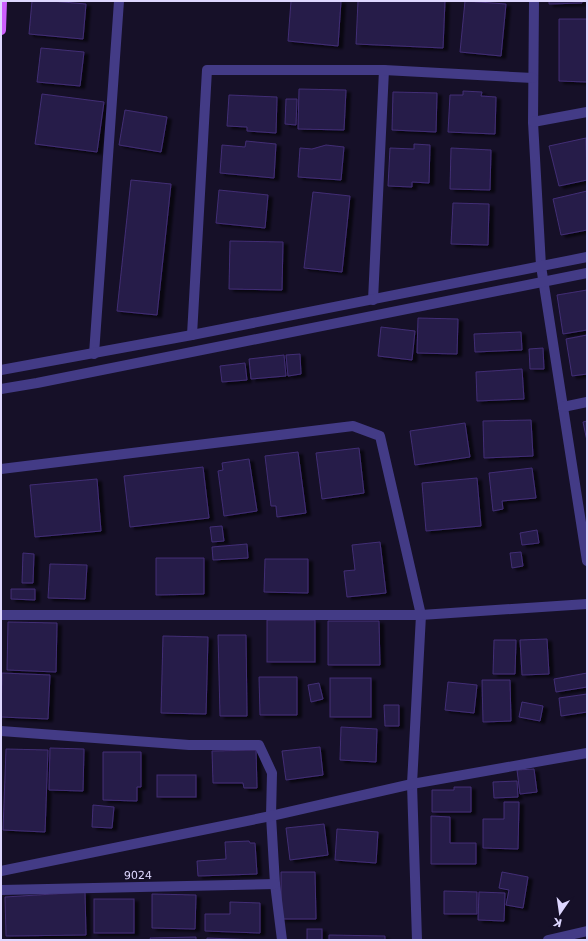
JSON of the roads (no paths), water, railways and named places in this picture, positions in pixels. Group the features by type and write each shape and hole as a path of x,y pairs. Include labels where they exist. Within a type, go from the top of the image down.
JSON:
{"main road":[{"path":"1,30 2,1"}],"street":[{"path":"94,354 119,1"},
{"path":"534,1 533,122 541,266 587,559"},
{"path":"192,335 207,70 384,70 534,78"},
{"path":"373,300 384,70"},
{"path":"533,122 587,112"},
{"path":"1,370 94,354 587,257"},
{"path":"1,389 587,273"},
{"path":"563,407 587,402"},
{"path":"1,469 353,426 380,436 421,615 412,784 416,940"},
{"path":"1,615 421,615 587,604"},
{"path":"1,731 189,745 259,744 272,773 271,816 275,884 282,940"},
{"path":"1,871 271,816 412,784 587,753"},
{"name":"9024","path":"1,890 275,884"},
{"path":"548,940 587,931"}]}
